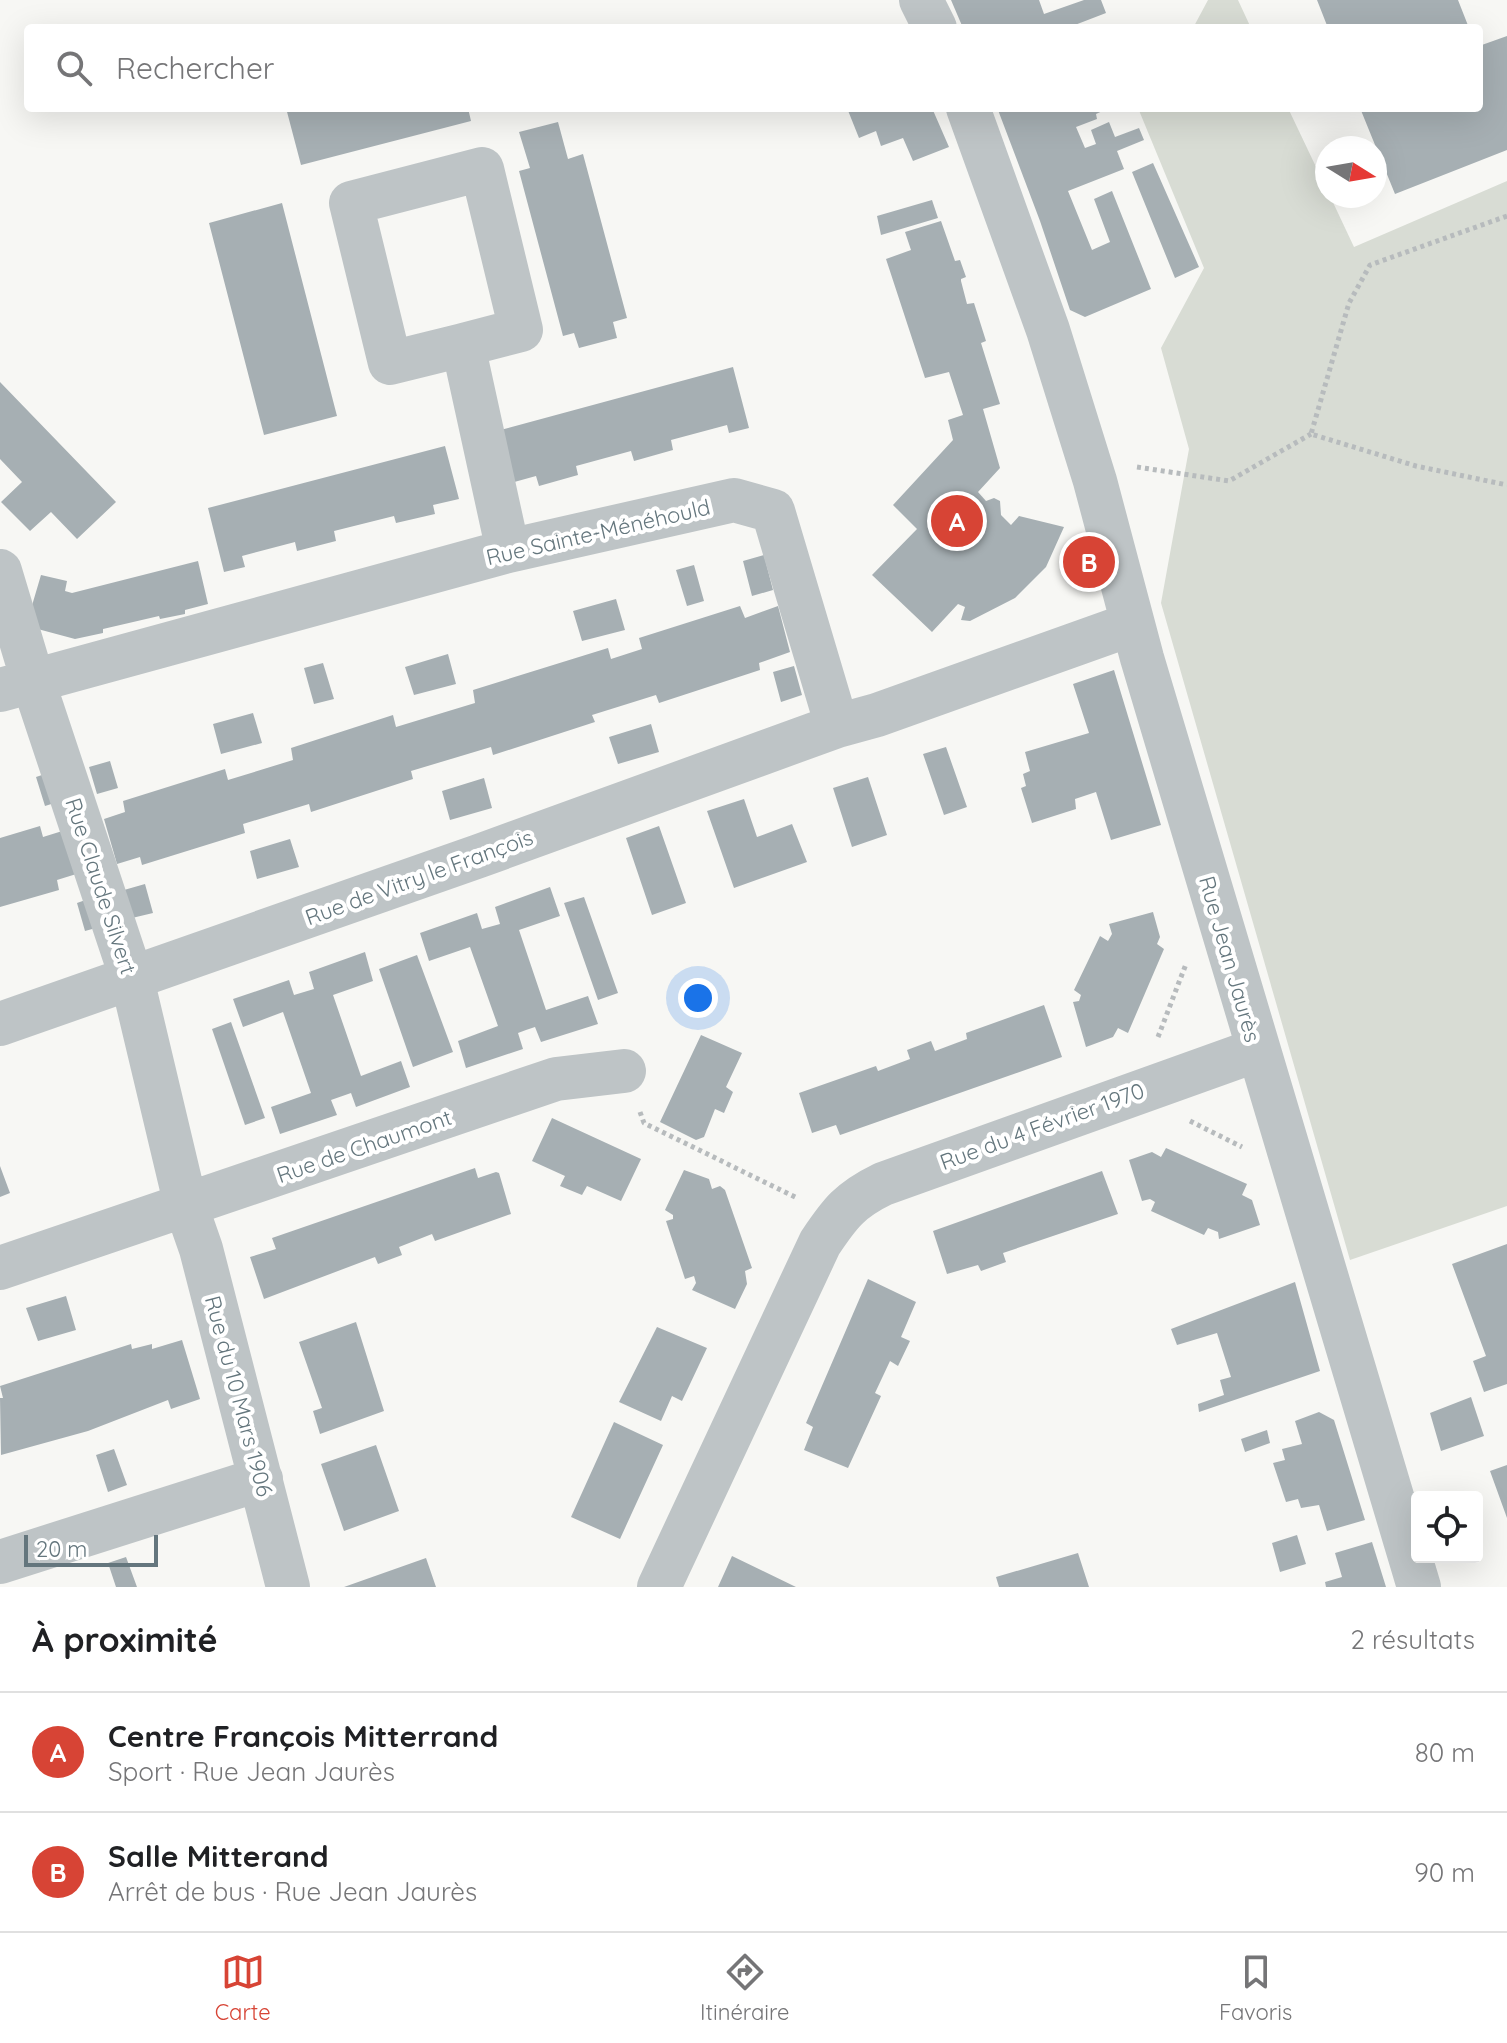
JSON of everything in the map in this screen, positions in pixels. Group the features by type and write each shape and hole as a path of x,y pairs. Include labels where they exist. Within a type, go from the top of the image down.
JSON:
{"street":[{"path":"921,0 933,24"},
{"name":"Rue Jean Jaurès","path":"969,112 1048,330 1095,481 1132,624 1419,1587"},
{"path":"482,169 521,330 463,345 390,363 351,203 482,169"},
{"path":"463,345 508,551"},
{"name":"Rue Sainte-Ménéhould","path":"16,685 508,551 734,500 773,511 837,726"},
{"name":"Rue Claude Silvert","path":"0,571 16,685 132,979 186,1206"},
{"path":"837,726 877,715 1132,624"},
{"name":"Rue de Vitry le François","path":"0,1024 837,726"},
{"name":"Rue du 4 Février 1970","path":"659,1587 820,1243 857,1197 883,1184 1257,1050"},
{"name":"Rue de Chaumont","path":"0,1268 556,1079 624,1071"},
{"name":"Rue du 10 Mars 1906","path":"186,1206 201,1249 288,1587"},
{"path":"0,1562 261,1479"}],"path":[{"path":"1095,481 1135,466 1229,481 1311,434 1349,303 1370,265 1507,216"},
{"path":"1311,434 1416,466 1507,485"},
{"path":"624,1071 644,1123 696,1146 837,1219"}],"shaded area":[{"path":"1208,0 1238,0 1249,24 1195,24"},
{"path":"1140,112 1290,112 1315,165 1315,208 1336,208 1354,247 1507,181 1507,1206 1350,1260 1161,603 1189,449 1161,348 1204,268"}],"building":[{"path":"951,0 1039,0 1044,14 1084,0 1101,0 1106,13 1077,24 961,24"},
{"path":"1317,0 1458,0 1467,24 1326,24"},
{"path":"1507,36 1507,150 1395,194 1387,174 1387,136 1371,136 1362,112 1483,112 1483,45"},
{"path":"287,112 469,112 471,121 301,165"},
{"path":"849,112 934,112 949,147 913,161 903,138 881,146 876,131 859,138"},
{"path":"999,112 1100,112 1096,114 1097,119 1076,127 1085,148 1096,144 1091,130 1109,122 1115,137 1139,128 1144,140 1117,151 1124,169 1068,191 1092,250 1110,242 1094,199 1112,191 1151,289 1085,317 1070,310"},
{"path":"558,122 568,159 583,154 627,318 613,322 617,338 579,348 574,333 563,336 519,171 530,168 519,132"},
{"path":"1153,163 1199,267 1175,278 1132,172"},
{"path":"932,200 938,218 881,235 877,216"},
{"path":"282,203 337,416 264,435 209,223"},
{"path":"941,221 955,261 960,260 966,277 961,281 967,304 974,303 986,341 981,343 1000,404 983,409 1000,468 978,492 986,501 994,498 1000,501 1001,515 1011,525 1019,516 1064,527 1046,567 1015,598 970,621 961,620 965,607 958,604 932,632 872,575 917,529 893,505 953,440 948,420 963,415 949,372 925,378 886,259 911,250 905,232"},
{"path":"733,367 749,428 729,433 727,425 671,440 673,450 634,461 631,451 576,466 578,475 539,486 536,476 507,484 493,432"},
{"path":"0,382 116,502 77,539 51,512 30,531 1,502 22,482 0,459"},
{"path":"445,446 459,499 433,505 435,514 396,523 394,516 334,531 336,541 297,551 295,542 242,556 245,567 224,572 208,508"},
{"path":"764,555 773,590 752,596 743,561"},
{"path":"198,561 208,604 185,610 185,614 160,619 159,616 75,639 34,628 28,619 41,575 67,581 65,591 72,593"},
{"path":"694,565 704,601 687,606 676,570"},
{"path":"616,599 625,630 582,641 573,611"},
{"path":"740,606 745,618 778,606 790,652 759,663 760,670 659,703 656,695 592,715 595,722 493,755 491,747 411,771 413,779 311,812 309,804 243,824 245,833 142,865 140,857 117,864 104,819 125,812 123,801 225,769 228,780 293,760 291,748 393,715 396,727 475,703 473,690 608,648 611,659 642,649 639,638"},
{"path":"448,654 456,684 414,695 405,667"},
{"path":"323,663 334,699 314,704 304,668"},
{"path":"794,666 802,695 781,702 773,672"},
{"path":"1114,670 1161,825 1111,840 1096,792 1075,799 1076,809 1032,823 1021,788 1026,786 1023,774 1030,771 1025,752 1089,733 1073,684"},
{"path":"253,713 262,743 221,754 213,724"},
{"path":"651,724 659,752 618,764 609,737"},
{"path":"946,747 967,807 944,815 923,754"},
{"path":"110,761 118,788 97,794 89,767"},
{"path":"54,771 64,800 45,806 36,777"},
{"path":"868,777 887,835 852,847 833,788"},
{"path":"484,778 492,808 450,820 442,791"},
{"path":"744,799 757,837 792,824 807,862 734,888 707,811"},
{"path":"40,826 43,837 72,828 86,871 57,880 59,890 0,907 0,838"},
{"path":"659,826 686,903 652,915 626,838"},
{"path":"290,839 299,867 257,879 250,851"},
{"path":"145,884 153,913 132,918 124,890"},
{"path":"550,887 560,916 519,930 546,1010 588,996 598,1024 541,1042 535,1027 526,1030 518,1033 523,1049 466,1068 458,1041 498,1026 470,947 429,961 420,933 477,913 482,929 500,924 495,907"},
{"path":"94,897 103,926 85,931 77,903"},
{"path":"584,897 618,993 598,1000 564,903"},
{"path":"1153,912 1160,937 1157,944 1164,949 1128,1033 1118,1028 1113,1037 1086,1047 1073,1002 1079,1001 1081,995 1074,990 1100,936 1108,941 1112,934 1109,924"},
{"path":"365,952 373,981 333,995 361,1076 401,1061 410,1087 356,1107 351,1093 331,1100 337,1115 280,1134 271,1107 311,1093 283,1012 243,1027 233,999 289,980 294,995 314,989 309,972"},
{"path":"417,955 453,1052 413,1067 379,969"},
{"path":"1044,1005 1062,1057 840,1135 836,1125 812,1133 799,1093 876,1066 878,1071 910,1059 907,1050 931,1041 935,1051 967,1039 966,1033"},
{"path":"231,1022 265,1118 245,1125 212,1029"},
{"path":"701,1035 742,1053 726,1087 733,1092 724,1113 715,1109 704,1137 696,1140 660,1122"},
{"path":"552,1118 641,1159 621,1201 587,1186 582,1195 560,1186 565,1176 532,1161"},
{"path":"1166,1148 1247,1184 1242,1195 1252,1200 1260,1225 1219,1239 1218,1232 1208,1228 1204,1235 1151,1211 1155,1202 1150,1199 1142,1201 1129,1160 1152,1152 1161,1157"},
{"path":"0,1166 10,1193 0,1197"},
{"path":"475,1168 478,1178 499,1173 511,1214 435,1241 432,1234 399,1247 402,1255 378,1264 375,1257 264,1299 250,1257 276,1249 272,1238"},
{"path":"684,1170 709,1179 712,1189 720,1186 725,1190 752,1268 745,1271 747,1284 735,1309 692,1290 696,1283 694,1276 685,1279 666,1221 673,1219 673,1215 665,1210"},
{"path":"1102,1171 1118,1214 1003,1253 1006,1262 981,1271 978,1265 947,1274 933,1231"},
{"path":"1507,1244 1507,1384 1484,1392 1473,1361 1486,1356 1452,1264"},
{"path":"868,1279 916,1302 901,1337 910,1341 898,1366 890,1361 875,1393 881,1396 848,1468 804,1450 813,1427 806,1423"},
{"path":"1295,1282 1320,1371 1199,1412 1198,1404 1224,1395 1220,1380 1231,1377 1217,1333 1177,1345 1171,1329"},
{"path":"66,1296 76,1330 38,1341 26,1308"},
{"path":"356,1322 384,1411 320,1434 313,1411 322,1408 299,1342"},
{"path":"657,1327 707,1348 682,1401 672,1396 661,1421 619,1402"},
{"path":"182,1340 200,1399 171,1409 168,1400 88,1431 1,1455 0,1398 3,1398 0,1386 131,1344 132,1349 152,1344 152,1349"},
{"path":"1471,1397 1484,1436 1441,1451 1430,1413"},
{"path":"1319,1412 1334,1420 1365,1520 1327,1531 1319,1505 1301,1508 1298,1499 1286,1502 1273,1463 1285,1460 1282,1449 1302,1444 1295,1421"},
{"path":"614,1422 663,1445 620,1539 571,1517"},
{"path":"1267,1430 1270,1443 1245,1452 1241,1439"},
{"path":"376,1445 399,1511 344,1531 321,1464"},
{"path":"114,1449 127,1485 108,1492 96,1455"},
{"path":"1507,1465 1507,1518 1490,1471"},
{"path":"1297,1535 1306,1564 1280,1572 1272,1543"},
{"path":"1372,1542 1386,1587 1326,1587 1325,1582 1342,1577 1335,1553"},
{"path":"1078,1553 1089,1587 999,1587 996,1577"},
{"path":"732,1556 796,1587 718,1587"},
{"path":"126,1557 137,1587 116,1587 108,1563"},
{"path":"426,1558 436,1587 344,1587"}],"place":[{"name":"Centre François Mitterrand","path":"957,521"},
{"name":"Salle Mitterand","path":"1089,562"}]}
